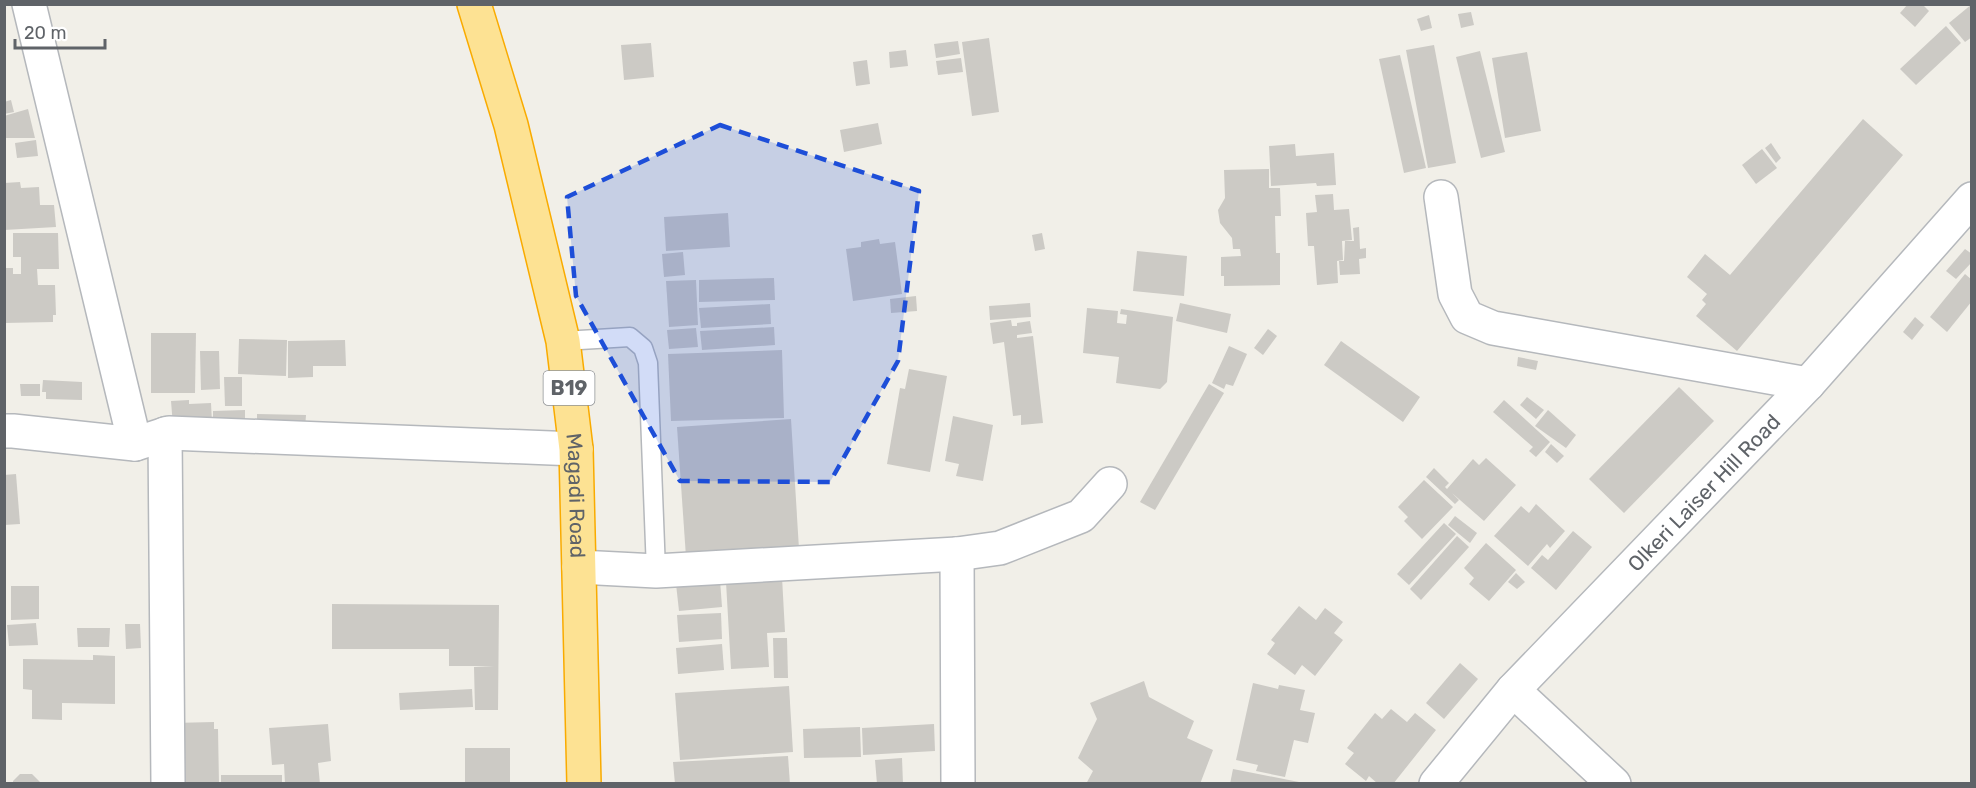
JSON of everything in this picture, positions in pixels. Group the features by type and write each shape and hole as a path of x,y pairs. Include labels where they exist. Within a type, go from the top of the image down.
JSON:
{"highway":[{"name":"Magadi Road","path":"478,6 511,125 563,341 576,449 584,783"}],"street":[{"path":"29,4 150,439 168,783"},
{"path":"1441,197 1455,294 1467,317 1493,328 1808,384"},
{"name":"Olkeri Laiser Hill Road","path":"1436,783 1514,690 1808,384 1971,199"},
{"path":"4,431 150,439 169,433 576,449"},
{"path":"579,567 656,571 957,554 1000,548 1081,516 1110,484"},
{"path":"957,554 958,783"},
{"path":"1514,690 1614,783"}],"lane":[{"path":"563,341 630,337 643,348 648,363 656,571"}],"highlighted area":[{"path":"720,125 919,191 898,361 830,482 680,481 576,296 567,197"}],"building":[{"path":"1908,4 1922,4 1929,11 1915,27 1900,13"},
{"path":"1972,4 1972,37 1965,42 1949,23"},
{"path":"1471,12 1474,25 1461,28 1458,14"},
{"path":"1429,15 1432,28 1421,31 1417,19"},
{"path":"1946,26 1961,43 1916,85 1900,69"},
{"path":"989,38 999,112 972,116 962,42"},
{"path":"958,41 960,54 936,58 934,44"},
{"path":"651,43 654,77 624,80 621,45"},
{"path":"1434,45 1456,163 1428,168 1406,50"},
{"path":"906,50 908,66 890,68 889,52"},
{"path":"1480,51 1505,152 1481,158 1456,57"},
{"path":"1527,52 1541,131 1505,138 1492,58"},
{"path":"1400,55 1426,168 1404,173 1379,59"},
{"path":"961,58 963,72 938,75 936,61"},
{"path":"867,60 870,84 856,86 853,62"},
{"path":"11,100 14,112 4,114 4,102"},
{"path":"28,109 35,138 4,138 4,116"},
{"path":"1863,119 1903,155 1737,351 1696,316 1706,304 1702,300 1707,294 1687,277 1705,254 1730,275"},
{"path":"878,123 882,144 844,152 840,130"},
{"path":"36,140 38,156 17,158 15,143"},
{"path":"1771,143 1781,158 1776,163 1765,148"},
{"path":"1295,144 1296,156 1334,153 1336,185 1317,186 1316,183 1271,186 1269,146"},
{"path":"1762,149 1777,168 1756,184 1742,165"},
{"path":"1269,169 1269,188 1280,188 1281,216 1275,216 1276,253 1280,253 1280,285 1224,286 1224,276 1221,276 1221,257 1241,256 1240,249 1233,249 1232,238 1220,223 1218,210 1225,198 1224,170"},
{"path":"20,182 21,188 39,187 40,205 54,205 56,227 4,230 4,183"},
{"path":"1333,194 1334,210 1349,209 1352,240 1342,241 1343,260 1337,261 1338,283 1317,285 1314,246 1308,246 1306,213 1317,212 1315,195"},
{"path":"728,213 730,247 666,251 664,217"},
{"path":"1359,227 1360,249 1366,248 1366,258 1359,259 1360,274 1340,275 1339,261 1344,261 1345,241 1354,241 1353,228"},
{"path":"13,233 58,233 59,269 37,269 38,285 55,285 56,315 53,315 53,322 4,323 4,268 13,268 13,274 21,274 21,257 13,257"},
{"path":"1042,233 1045,249 1035,251 1032,235"},
{"path":"879,239 880,244 895,242 902,294 853,301 846,249 861,247 861,242"},
{"path":"1965,249 1972,254 1972,262 1956,279 1946,271"},
{"path":"1137,251 1187,256 1184,296 1133,291"},
{"path":"683,252 685,275 664,277 662,254"},
{"path":"1965,274 1972,280 1972,301 1947,332 1930,317"},
{"path":"774,278 775,300 699,302 699,280"},
{"path":"696,280 698,325 669,327 666,281"},
{"path":"916,296 917,311 891,313 890,299"},
{"path":"1030,303 1031,317 990,320 989,306"},
{"path":"1180,303 1231,314 1227,333 1176,321"},
{"path":"770,304 771,324 701,328 699,308"},
{"path":"1087,308 1118,311 1117,323 1126,324 1127,315 1120,314 1121,309 1173,317 1167,382 1160,389 1116,383 1119,357 1083,353"},
{"path":"1915,317 1924,325 1912,340 1903,332"},
{"path":"1011,320 1012,326 1030,321 1032,333 1017,335 1017,338 1033,336 1043,423 1021,425 1021,415 1013,416 1004,342 993,344 990,323"},
{"path":"774,327 775,345 702,350 700,331"},
{"path":"696,328 698,347 669,349 667,330"},
{"path":"1268,329 1277,336 1263,355 1254,348"},
{"path":"151,333 196,333 195,393 151,393"},
{"path":"239,339 287,340 286,376 238,374"},
{"path":"345,340 346,366 313,366 313,377 288,378 288,341"},
{"path":"1341,341 1420,397 1403,422 1324,365"},
{"path":"1229,346 1247,354 1233,386 1226,384 1224,389 1212,383"},
{"path":"782,350 784,418 671,421 668,354"},
{"path":"200,351 219,351 220,389 201,390"},
{"path":"1518,357 1538,361 1536,370 1517,366"},
{"path":"909,369 947,376 930,472 887,464 900,388 905,389"},
{"path":"224,377 242,377 242,406 225,406"},
{"path":"43,380 82,382 82,400 46,399 46,392 42,392"},
{"path":"20,384 40,384 40,396 21,396"},
{"path":"1209,384 1224,393 1155,510 1140,502"},
{"path":"1679,387 1714,421 1624,513 1589,479"},
{"path":"1527,397 1544,410 1536,419 1520,405"},
{"path":"189,400 189,404 211,403 212,423 173,426 171,401"},
{"path":"1504,400 1550,442 1536,457 1529,451 1533,447 1493,412"},
{"path":"245,410 245,422 213,423 213,411"},
{"path":"1548,410 1576,435 1566,448 1535,426"},
{"path":"257,414 306,415 305,428 257,427"},
{"path":"953,416 993,425 983,481 956,476 959,464 945,461"},
{"path":"791,419 799,549 686,557 677,427"},
{"path":"1551,444 1564,456 1557,463 1545,452"},
{"path":"1486,458 1516,485 1484,521 1452,493 1459,500 1455,504 1426,477 1434,468 1449,483 1445,487 1447,489 1473,459 1479,465"},
{"path":"16,474 20,524 4,525 4,475"},
{"path":"1424,480 1453,507 1422,539 1404,521 1408,517 1398,507"},
{"path":"1536,504 1565,531 1550,548 1547,544 1528,566 1494,536 1521,506 1529,513"},
{"path":"1455,516 1477,533 1470,543 1448,525"},
{"path":"1444,523 1456,534 1409,585 1397,574"},
{"path":"1573,531 1592,547 1556,590 1531,568 1542,555 1548,560"},
{"path":"1457,536 1469,547 1421,600 1410,589"},
{"path":"1486,543 1516,570 1489,601 1469,584 1474,578 1464,568"},
{"path":"1516,573 1525,582 1517,589 1508,582"},
{"path":"782,577 785,632 767,633 769,667 731,669 726,582"},
{"path":"720,580 722,607 679,611 676,584"},
{"path":"11,586 39,586 39,619 11,620"},
{"path":"332,604 499,605 498,710 475,710 474,667 494,666 449,666 449,649 332,649"},
{"path":"1299,606 1316,620 1325,608 1343,622 1334,633 1343,640 1315,676 1302,665 1295,675 1267,654 1275,643 1271,640"},
{"path":"721,613 722,639 679,642 677,615"},
{"path":"36,623 38,645 9,646 7,625"},
{"path":"125,624 140,624 141,648 126,649"},
{"path":"77,628 110,628 109,647 78,647"},
{"path":"773,638 787,638 788,678 774,678"},
{"path":"722,644 724,670 678,674 676,648"},
{"path":"93,655 115,656 115,704 62,703 62,720 32,719 32,690 23,689 23,659 93,660"},
{"path":"1460,663 1478,679 1444,719 1426,703"},
{"path":"1144,681 1149,697 1194,721 1187,738 1213,750 1200,784 1086,784 1093,771 1078,758 1097,719 1090,703"},
{"path":"1253,683 1278,689 1279,685 1305,690 1300,710 1315,713 1308,743 1294,740 1285,777 1256,771 1258,765 1236,760"},
{"path":"789,686 793,752 680,760 675,693"},
{"path":"472,689 473,707 400,710 399,693"},
{"path":"1391,709 1407,722 1415,713 1436,730 1393,784 1378,784 1369,776 1366,781 1345,764 1354,753 1347,748 1375,713 1382,719"},
{"path":"214,722 214,729 218,729 219,784 173,784 173,723"},
{"path":"328,724 331,761 318,763 320,784 285,784 284,764 272,765 269,728"},
{"path":"934,724 935,751 863,755 862,728"},
{"path":"860,727 861,757 804,758 803,729"},
{"path":"465,748 510,748 510,784 465,784"},
{"path":"788,756 790,784 675,784 673,762"},
{"path":"902,758 903,784 877,784 875,760"},
{"path":"1233,769 1299,782 1299,784 1230,784"},
{"path":"20,774 32,774 42,784 13,784"},
{"path":"221,775 282,775 282,784 221,784"}]}
